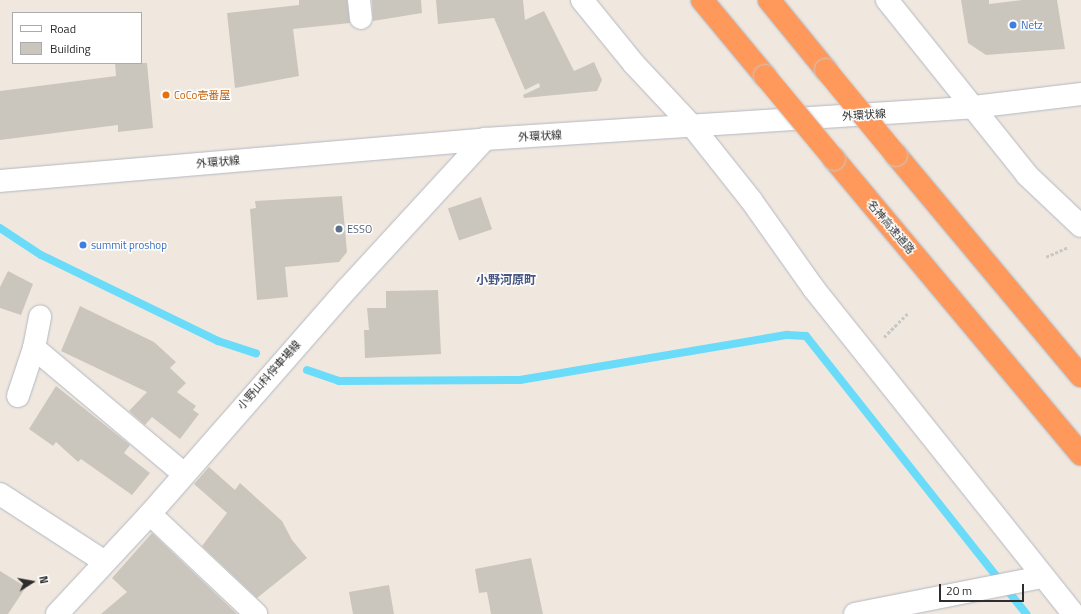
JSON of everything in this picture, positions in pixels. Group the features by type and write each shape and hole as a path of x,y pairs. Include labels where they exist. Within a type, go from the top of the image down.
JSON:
{"highway":[{"name":"名神高速道路","path":"702,0 1081,454"},
{"path":"769,0 896,155 1081,376"}],"street":[{"path":"582,0 634,64 693,127 751,200 819,295 1042,577 1073,614"},
{"path":"887,0 974,107 1027,176 1077,236"},
{"name":"外環状線","path":"0,181 485,139 693,127 974,107 1081,94"},
{"name":"小野山科停車場線","path":"57,614 150,514 183,473 342,295 485,139"},
{"path":"18,396 34,348 40,317"},
{"path":"34,348 183,473"},
{"path":"0,494 105,562"},
{"path":"150,514 256,614"},
{"path":"855,614 1042,577"}],"path":[{"path":"1046,257 1077,236"},
{"path":"878,343 909,312"}],"building":[{"path":"299,0 347,0 350,23 293,29 299,76 235,88 227,13 299,5"},
{"path":"372,0 421,0 422,13 373,21"},
{"path":"436,0 523,0 525,20 544,11 574,71 594,62 602,80 597,91 524,98 523,95 540,87 539,83 525,90 494,18 438,24"},
{"name":"Netz","path":"961,0 989,0 989,4 1022,0 1057,0 1065,49 986,55 968,43"},
{"path":"147,63 153,128 118,132 118,125 0,140 0,91 116,76 115,64"},
{"path":"342,196 347,252 339,262 285,267 288,297 257,300 250,209 256,208 255,201"},
{"path":"481,197 492,229 459,241 448,208"},
{"path":"8,271 33,284 21,315 0,308 0,287"},
{"path":"438,290 441,354 365,358 364,330 369,330 367,308 386,308 386,291"},
{"path":"80,306 154,342 176,362 170,368 186,383 177,392 196,406 193,410 199,414 180,439 152,417 145,425 129,411 147,392 61,351"},
{"path":"56,386 130,445 124,453 150,473 132,495 81,459 78,462 56,442 53,446 29,429"},
{"path":"209,467 235,490 240,483 282,521 292,540 307,558 257,598 202,546 227,513 194,484"},
{"path":"152,533 237,614 101,614 127,592 112,578"},
{"path":"531,558 543,614 491,614 487,592 479,593 475,569"},
{"path":"0,571 26,587 8,614 0,614"},
{"path":"389,585 394,614 353,614 349,592"}],"waterway":[{"path":"0,228 41,255 218,341 256,353"},
{"path":"307,370 339,381 520,380 787,335 806,336 1026,614"}],"place":[{"name":"Netz","path":"1013,25"},
{"name":"CoCo壱番屋","path":"166,95"},
{"name":"ESSO","path":"339,229"},
{"name":"summit proshop","path":"83,245"}],"district":[{"name":"小野河原町","path":"506,280"}]}
